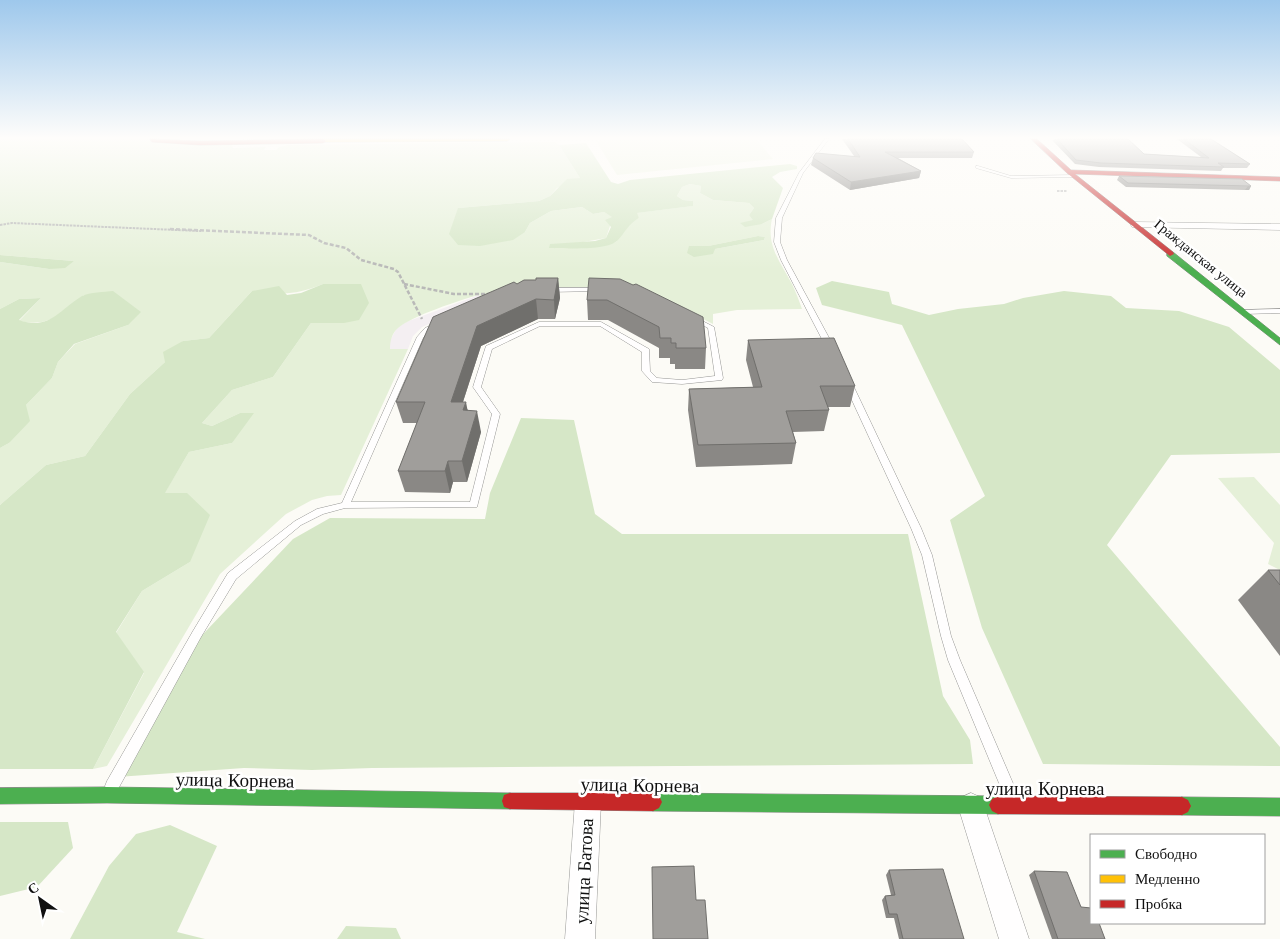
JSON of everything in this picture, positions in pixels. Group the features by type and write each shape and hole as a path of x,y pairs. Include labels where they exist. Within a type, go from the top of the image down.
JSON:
{"street":[{"name":"Гражданская улица","path":"1082,183 1280,342"},
{"path":"1136,225 1280,227"},
{"name":"улица Корнева","path":"0,796 107,795 972,806 1280,807"},
{"name":"улица Батова","path":"580,939 588,802"},
{"path":"972,806 1014,939"}],"lane":[{"path":"797,183 779,218 777,242 784,260 835,354"},
{"path":"537,290 610,290"},
{"path":"1242,312 1280,311"},
{"path":"107,795 232,576 241,568 298,523 320,511 345,504 474,505 496,414 477,388 489,348 539,324 601,324 646,351 646,371 656,380 682,382 719,378 711,327 687,315"},
{"path":"345,504 420,337 427,329 450,319"},
{"path":"846,378 916,528 927,556 946,636 954,660 1015,805"}],"path":[{"path":"0,225 12,223 148,230 294,233 309,235 324,243 346,248 349,253 362,261 394,269 398,272 427,329"},
{"path":"404,284 454,294 500,294"}],"shaded area":[{"path":"479,295 486,300 422,327 413,336 408,349 390,349 390,341 396,329 406,322"}],"green space":[{"path":"0,183 569,183 557,188 550,196 539,201 458,208 525,232 530,223 551,211 582,207 593,214 604,212 613,217 606,238 550,248 592,247 616,242 630,223 639,218 636,213 692,206 693,201 683,200 677,196 682,187 690,184 701,186 700,193 713,200 749,203 754,208 749,215 762,224 772,219 771,237 775,253 802,309 737,310 713,314 713,324 652,293 628,287 537,287 486,300 479,295 437,309 405,323 394,332 390,349 408,349 341,495 312,500 286,514 220,574 107,766 93,769 144,673 116,633 142,591 190,562 164,494 189,452 232,443 240,413 212,426 202,423 232,390 273,377 311,323 344,323 323,284 304,291 288,293 252,291 209,338 183,341 165,362 130,394 85,456 46,465 0,505 0,448 9,443 26,405 52,378 58,362 75,344 128,325 84,295 61,313 47,321 30,323 19,321 41,298 19,299 0,309 0,262 49,269 74,261 0,255","holes":["758,236 765,237 764,240 715,249 689,246 708,246"]},
{"path":"563,183 778,183 783,188 772,219 762,224 745,227 740,223 753,220 749,215 754,208 749,203 713,200 700,193 701,186 690,184 682,187 677,196 683,200 693,201 693,206 637,213 639,218 629,226 617,241 604,246 549,248 550,244 595,241 606,238 611,227 605,220 612,217 604,212 593,214 582,207 551,211 530,223 525,232 513,240 480,246 458,245 449,234 458,208 539,201 550,196"},
{"path":"758,236 765,237 764,240 715,249 713,254 694,257 687,253 689,246 708,246"},
{"path":"0,255 74,261 65,268 49,269 0,262"},
{"path":"832,281 889,292 892,304 929,315 958,309 1004,304 1023,298 1064,291 1111,296 1126,308 1179,311 1229,327 1280,370 1280,453 1171,455 1107,545 1280,747 1280,766 1043,764 982,628 950,520 985,496 902,325 822,305 816,288"},
{"path":"323,284 361,284 369,303 359,320 344,323 311,323 273,377 232,390 202,423 212,426 240,413 254,413 232,443 189,452 165,493 187,493 210,515 190,562 142,591 116,632 144,672 93,769 0,769 0,505 46,465 85,456 130,394 165,362 163,352 183,341 209,338 252,291 279,286 287,295 301,293"},
{"path":"113,291 141,312 128,325 74,344 58,362 52,378 26,405 30,421 9,443 0,448 0,309 19,299 41,298 19,320 38,323 53,317 82,296"},
{"path":"521,418 574,420 595,514 622,534 908,534 943,696 970,740 973,764 312,770 244,768 117,777 189,649 293,539 330,518 485,519 490,493"},
{"path":"1254,477 1280,505 1280,570 1268,564 1274,543 1218,478"},
{"path":"0,822 68,822 73,848 37,887 0,896"},
{"path":"170,825 217,846 177,932 205,939 70,939 109,866 136,834"},
{"path":"346,926 396,928 401,939 337,939"}],"building":[{"path":"1128,183 1247,183 1251,186"},
{"path":"536,278 558,278 554,300 536,299 477,326 451,402 466,402 463,410 477,411 462,461 448,461 445,471 398,471 425,402 396,402 433,317 514,282 517,284 524,280 536,280"},
{"path":"589,278 620,279 633,285 636,284 703,317 706,348 676,348 676,343 671,343 671,338 660,338 659,327 607,300 587,300"},
{"path":"834,338 855,386 820,386 829,410 786,411 796,443 698,445 689,389 762,387 748,340"},
{"path":"1268,570 1280,570 1280,585"},
{"path":"694,866 696,900 705,900 708,939 653,939 652,867"},
{"path":"943,869 964,939 903,939 897,914 889,914 885,896 895,895 889,870"},
{"path":"1034,871 1067,872 1081,907 1090,908 1090,924 1099,924 1105,939 1058,939"}],"traffic: fast":[{"path":"1170,254 1280,342"},
{"path":"0,796 107,795 510,801"},
{"path":"653,802 998,805"},
{"path":"1182,806 1280,807"}],"traffic: jam":[{"path":"1082,183 1170,254"},
{"path":"510,801 653,802"},
{"path":"998,805 1182,806"}]}
